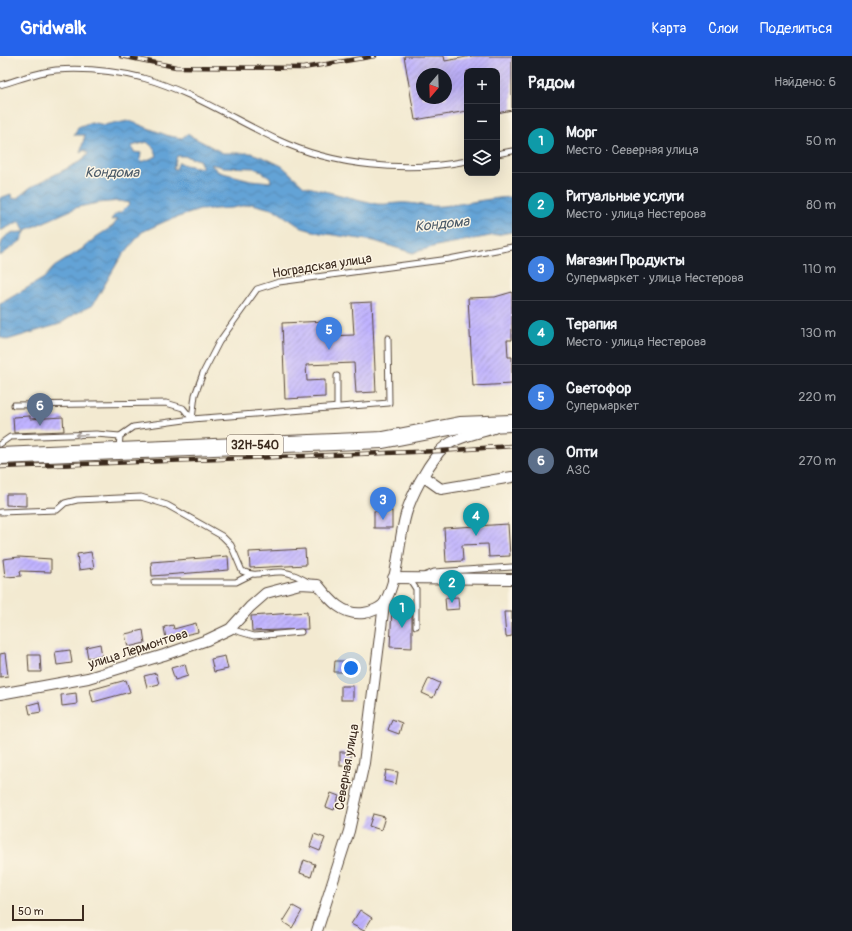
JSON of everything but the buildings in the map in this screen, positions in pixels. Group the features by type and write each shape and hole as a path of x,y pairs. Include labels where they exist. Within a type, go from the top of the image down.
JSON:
{"main road":[{"name":"32Н-540","path":"0,456 119,443 383,440 460,426 510,423"}],"street":[{"name":"Северная улица","path":"317,931 349,832 364,763 384,604 393,578 406,513 424,477 440,451 454,441 510,423"},
{"path":"424,477 441,489 512,477"},
{"path":"393,578 512,579"},
{"name":"улица Лермонтова","path":"0,694 88,678 164,655 207,640 230,630 250,607 266,593 300,584 312,585"},
{"path":"312,585 318,585 332,603 345,611 356,614 371,612 384,604"}],"lane":[{"path":"0,85 55,70 94,70 143,78 172,89 279,141 316,153 359,164 411,168 464,161"},
{"path":"500,153 512,151"},
{"name":"Ноградская улица","path":"192,419 195,395 203,373 219,342 257,289 279,282 448,259 512,247"},
{"path":"0,444 10,437 96,434 119,443 133,427 192,419 389,403 388,338"},
{"path":"337,376 337,408"},
{"path":"14,406 166,403 183,408 192,419"},
{"path":"0,512 57,510 65,503 77,500 141,497 167,505 222,536 231,545 242,571 250,575"},
{"path":"419,578 434,572 512,567"},
{"path":"154,582 236,582 250,575 281,572 297,576 312,585"},
{"path":"409,578 416,588 416,626"},
{"path":"230,630 254,636 301,632"}],"water":[{"name":"Кондома","path":"127,120 169,136 182,138 187,134 223,153 251,153 265,158 282,166 304,186 377,204 404,203 442,206 512,197 512,232 436,246 413,253 374,241 320,233 302,228 275,210 252,204 232,208 200,210 166,221 142,232 119,260 93,305 60,324 7,340 0,337 0,304 44,278 54,267 113,226 118,219 111,220 113,217 121,212 130,203 120,201 78,207 26,230 22,240 0,256 1,244 5,237 13,233 25,232 20,221 0,231 0,198 11,194 12,199 17,198 31,187 83,160 88,154 85,150 80,153 85,135 74,135 78,127 91,122 105,125","holes":["147,142 154,148 157,156 142,162 140,160 141,153 134,152 132,146","177,156 184,156 199,160 203,168 185,165 179,162 176,169 173,169","210,164 224,167 255,168 270,177 271,182 251,180 219,172"]}],"railway":[{"path":"121,56 176,67 303,68 375,56"},
{"path":"0,467 440,451 512,446"}],"place":[{"name":"Светофор","path":"329,350"},
{"name":"Опти","path":"40,426"},
{"name":"Магазин Продукты","path":"383,520"},
{"name":"Терапия","path":"476,536"},
{"name":"Ритуальные услуги","path":"452,603"},
{"name":"Морг","path":"402,628"}]}
